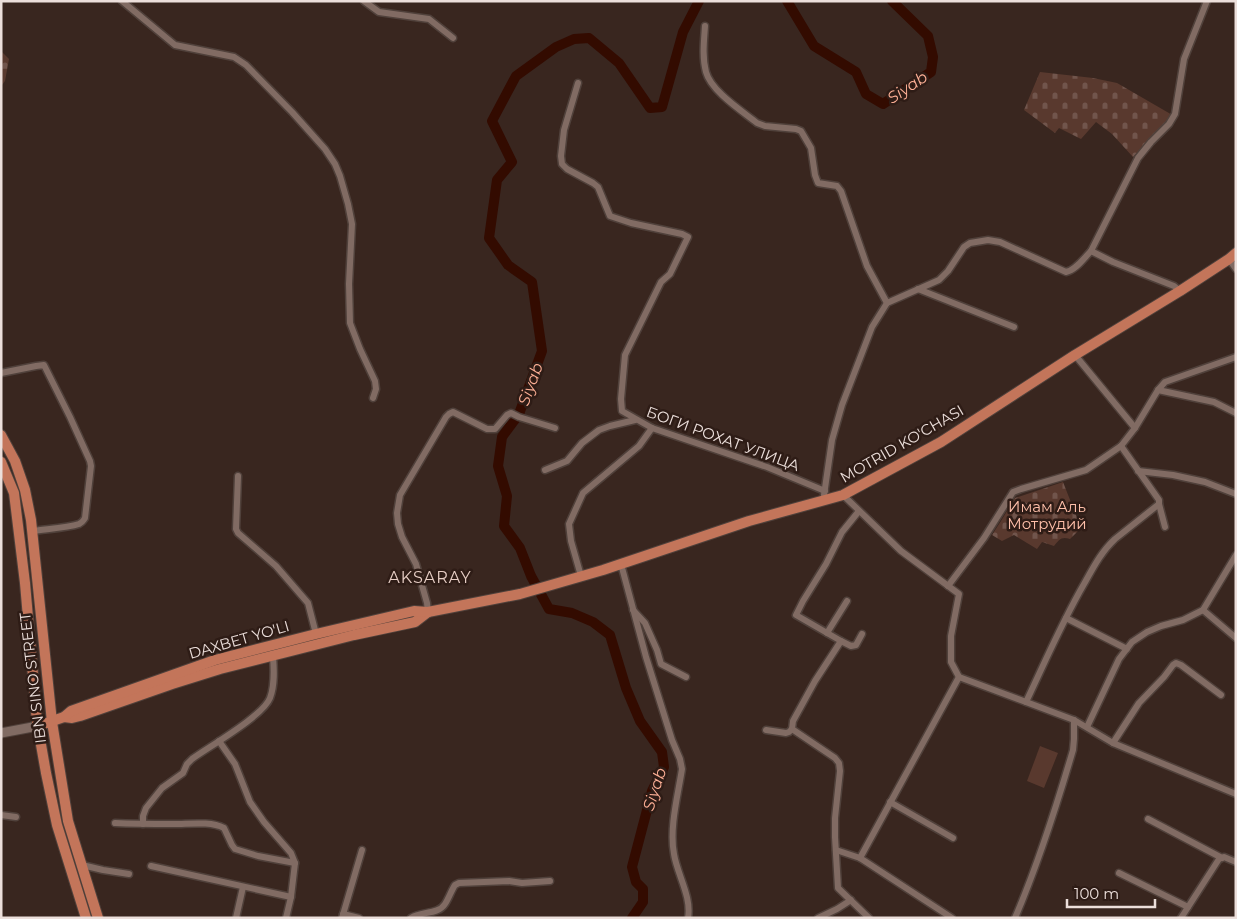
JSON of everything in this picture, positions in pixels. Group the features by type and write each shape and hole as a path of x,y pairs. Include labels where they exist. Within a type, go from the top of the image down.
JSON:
{"main road":[{"name":"MOTRID KO'CHASI","path":"520,594 621,564 824,496 843,495 941,442 1232,256"},
{"name":"IBN SINO STREET","path":"1,434 15,461 25,490 32,531 52,722 68,821 98,918"},
{"name":"IBN SINO STREET","path":"1,462 14,493 25,583 38,726 57,825 86,918"},
{"name":"DAXBET YO'LI","path":"38,726 64,717 70,710 215,660 414,611 428,612 520,594"},
{"name":"DAXBET YO'LI","path":"64,717 80,716 220,669 354,635 415,622 428,612"},
{"path":"1,733 38,726"}],"street":[{"path":"122,1 175,45 234,57 246,65 292,112 325,149 335,164 346,195 352,224 349,284 350,323 375,381 376,388 373,398"},
{"path":"364,1 379,12 429,19 453,38"},
{"path":"824,496 832,440 842,405 872,328 887,303 939,280 948,271 964,247 988,240 1000,242 1066,272 1075,268 1092,251 1138,158 1169,124 1175,114 1184,59 1207,1"},
{"path":"705,26 704,53 706,73 714,87 757,124 801,131 811,148 818,183 837,186 841,191 867,266 887,303"},
{"name":"БОГИ РОХАТ УЛИЦА","path":"578,83 564,130 562,164 567,169 598,187 610,216 688,237 670,274 661,282 625,355 621,399 622,411 652,428 767,467 824,496"},
{"path":"1092,251 1113,262 1174,286 1180,291"},
{"path":"1232,256 1236,269"},
{"path":"918,289 1014,327"},
{"path":"1075,355 1134,428"},
{"path":"948,586 980,544 1013,492 1086,470 1121,446 1158,390 1166,382 1236,357"},
{"path":"1,373 44,365 70,417 91,466 85,518 82,522 63,527 32,531"},
{"path":"1158,390 1214,402 1236,413"},
{"path":"428,612 416,564 402,537 397,512 400,495 446,417 453,412 488,430 495,429 511,413 555,428"},
{"path":"544,470 567,461 582,443 599,430 635,420"},
{"path":"581,576 571,541 569,524 583,493 638,446 652,428"},
{"path":"1121,446 1159,500 1165,527"},
{"path":"1138,471 1173,475 1205,482 1236,494"},
{"path":"238,476 236,528 238,533 276,566 308,603 316,634"},
{"path":"843,495 901,551 959,594 951,636 951,662 959,677 1074,720 1113,743 1236,794"},
{"path":"1026,702 1066,618 1100,555 1108,545 1159,504"},
{"path":"859,511 842,532 826,564 796,615 851,646 856,645 862,634"},
{"path":"1087,727 1120,659 1132,642 1147,632 1183,620 1203,610 1236,556"},
{"path":"621,564 632,609 682,769 672,834 674,854 686,893 688,918"},
{"path":"827,633 847,601"},
{"path":"632,609 645,623 661,664 686,677"},
{"path":"1203,610 1236,638"},
{"path":"1066,618 1127,649"},
{"path":"792,730 793,721 815,681 841,641"},
{"path":"143,824 146,808 162,788 183,773 187,764 192,759 260,712 266,705 271,697 274,672 273,656"},
{"path":"1113,743 1139,703 1176,663 1181,664 1221,695"},
{"path":"860,858 959,677"},
{"path":"1015,918 1030,883 1054,815 1073,750 1074,720"},
{"path":"766,730 786,733 792,730"},
{"path":"792,730 835,758 839,764 840,771 835,818 838,888 869,918"},
{"path":"219,741 235,764 250,802 264,822 291,853 294,863 291,897 286,918"},
{"path":"890,802 953,838"},
{"path":"1,815 16,817"},
{"path":"1148,820 1222,858 1229,858 1236,862"},
{"path":"115,823 219,825 224,828 235,849 258,856 294,863"},
{"path":"359,918 342,916 362,850"},
{"path":"836,850 860,858 952,918"},
{"path":"1181,918 1219,859 1222,858"},
{"path":"82,865 129,874"},
{"path":"151,866 291,897"},
{"path":"1118,874 1188,907"},
{"path":"411,918 418,914 441,909 445,905 452,888 459,883 550,881"},
{"path":"236,918 244,887"},
{"path":"818,918 850,900"}],"green space":[{"path":"1,51 9,59 5,81 1,86"},
{"path":"1040,72 1093,78 1117,83 1174,116 1133,157 1112,134 1096,122 1081,139 1059,128 1055,133 1024,110"},
{"name":"Имам Аль Мотрудий","path":"1063,482 1081,528 1070,539 1062,538 1054,546 1042,542 1037,549 1014,535 1002,541 992,535 1015,498"},
{"path":"1040,746 1058,753 1044,788 1027,781"}],"waterway":[{"name":"Siyab","path":"632,918 643,902 643,889 636,882 632,867 652,791 664,767 662,752 640,721 626,688 610,635 593,622 572,613 549,609 531,576 520,548 504,526 507,496 498,466 502,437 519,414 542,351 532,282 508,265 489,238 497,180 512,162 492,121 516,76 556,47 574,39 589,38 619,63 650,108 662,107 683,32 699,1"},
{"name":"Siyab","path":"787,1 814,46 856,72 866,94 883,104 931,72 933,57 928,36 892,1"}],"district":[{"name":"AKSARAY","path":"430,577"}]}
